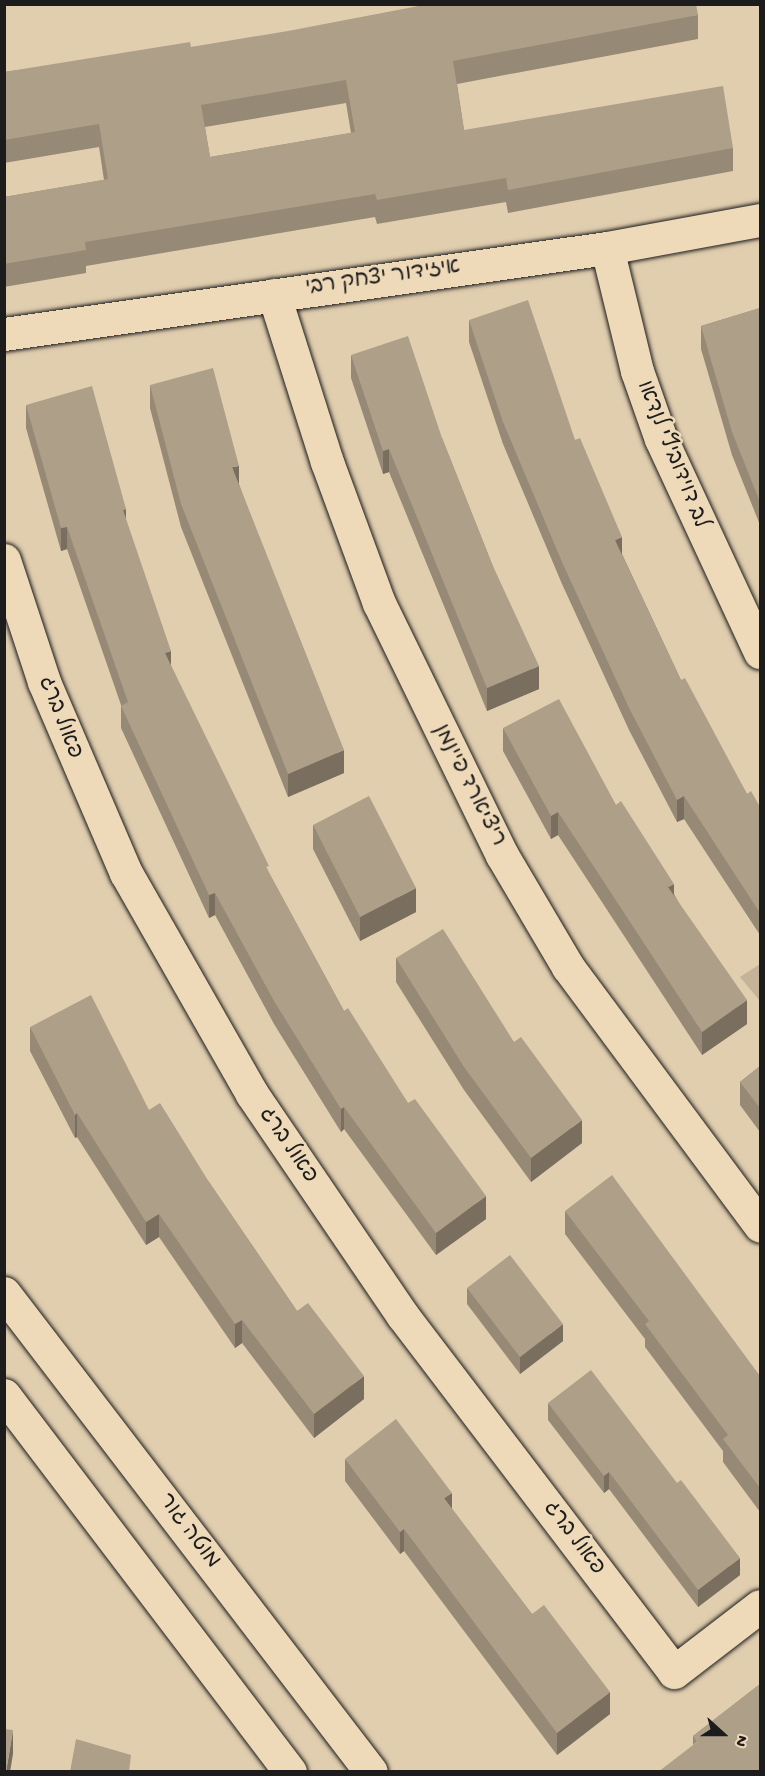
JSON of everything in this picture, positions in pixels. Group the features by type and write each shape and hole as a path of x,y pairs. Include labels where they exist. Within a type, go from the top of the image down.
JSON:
{"street":[{"name":"איזידור יצחק רבי","path":"4,334 607,248 760,220"},
{"name":"לב דוידוביץ' לנדאו","path":"607,248 637,371 661,439 760,652"},
{"name":"ריצ'ארד פיינמן","path":"274,295 327,462 379,603 502,855 568,967 760,1226"},
{"name":"פאול ברג","path":"4,560 44,682 117,853 252,1094 403,1316 674,1672 760,1606"},
{"name":"מוטה גור","path":"4,1293 371,1772"},
{"path":"4,1395 290,1772"}],"shaded area":[{"path":"760,964 760,1001 740,977"}],"building":[{"path":"429,4 696,4 698,15 453,61 464,130 723,86 733,148 508,190 506,178 377,200 375,194 85,242 86,250 4,264 4,197 108,179 99,124 4,140 4,72 190,42 191,47","holes":["346,80 355,132 210,157 201,105"]},
{"path":"528,300 575,440 580,438 622,537 615,540 681,680 685,678 747,794 751,791 760,807 760,913 684,796 677,800 629,708 562,562 503,422 469,320"},
{"path":"760,308 760,502 732,432 701,326"},
{"path":"408,336 442,438 492,564 539,666 487,688 389,449 383,451 351,355"},
{"path":"213,368 239,466 232,467 344,750 288,774 181,504 150,385"},
{"path":"92,386 126,509 123,510 171,651 165,653 269,866 266,867 344,1011 348,1008 408,1103 415,1099 486,1196 436,1233 344,1107 341,1109 274,1001 215,893 209,895 121,706 128,702 67,527 61,528 26,405"},
{"path":"559,699 616,805 621,801 674,884 668,887 747,1000 702,1032 558,812 551,816 503,728"},
{"path":"369,796 416,888 360,917 313,825"},
{"path":"443,929 514,1042 521,1037 582,1120 531,1158 464,1067 396,958"},
{"path":"91,995 149,1110 160,1103 209,1182 297,1311 308,1303 364,1376 314,1414 242,1320 235,1324 159,1214 146,1222 77,1113 75,1115 30,1027"},
{"path":"760,1066 760,1108 740,1082"},
{"path":"612,1175 760,1376 760,1488 723,1439 728,1435 645,1324 649,1321 565,1211"},
{"path":"510,1255 563,1324 520,1357 467,1288"},
{"path":"591,1370 677,1483 681,1480 740,1558 698,1590 609,1472 604,1476 548,1403"},
{"path":"396,1419 452,1493 444,1498 532,1614 544,1605 610,1692 557,1733 404,1529 400,1532 345,1459"},
{"path":"760,1684 760,1769 757,1772 658,1772 697,1742 693,1736"},
{"path":"4,1729 13,1730 6,1772 4,1772"},
{"path":"76,1739 131,1755 129,1772 70,1772"}]}
